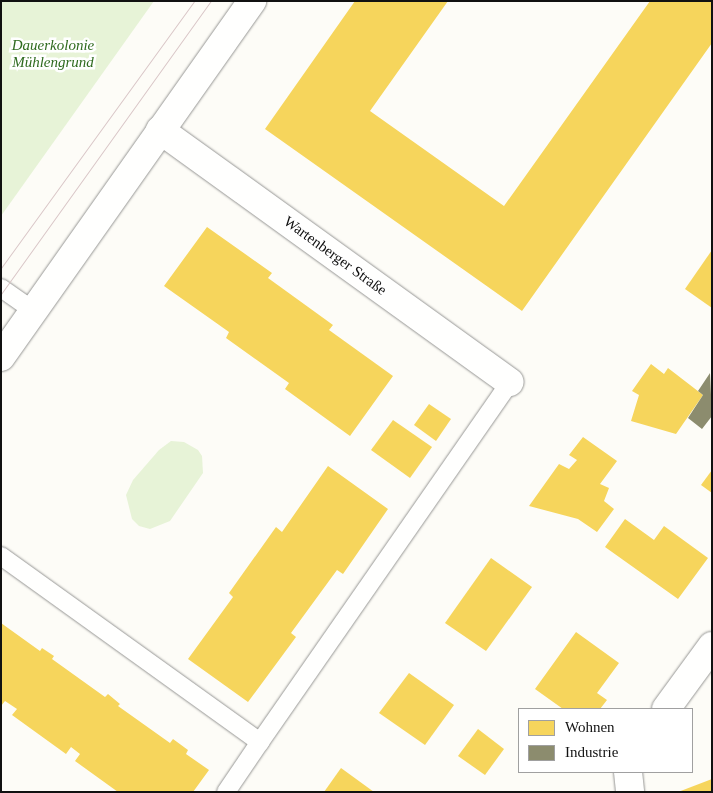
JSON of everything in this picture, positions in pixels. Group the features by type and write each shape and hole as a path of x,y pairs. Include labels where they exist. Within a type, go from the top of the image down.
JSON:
{"street":[{"path":"1,357 252,1"},
{"name":"Wartenberger Straße","path":"160,130 510,382"},
{"path":"667,708 712,646"},
{"path":"628,773 630,792"}],"lane":[{"path":"1,288 34,311"},
{"path":"226,792 510,382"},
{"path":"2,556 260,742"}],"green space":[{"name":"Dauerkolonie Mühlengrund","path":"1,1 154,1 1,216"},
{"path":"171,441 184,442 198,450 202,456 203,473 170,521 150,529 139,526 132,519 126,495 133,480 159,450"}],"building: Wohnen":[{"path":"355,1 448,1 370,111 504,206 650,1 712,1 712,43 522,311 265,129"},
{"path":"207,227 272,273 268,278 333,325 329,330 393,376 350,436 285,389 289,383 226,338 229,332 164,286"},
{"path":"712,250 712,308 685,289"},
{"path":"651,364 664,374 668,368 703,395 676,434 631,421 639,395 632,391"},
{"path":"429,404 451,419 436,441 414,425"},
{"path":"393,420 432,447 410,478 371,450"},
{"path":"583,437 617,461 600,484 609,488 604,501 614,509 597,532 578,519 529,506 559,464 569,469 577,460 569,455"},
{"path":"328,466 388,509 343,574 337,570 291,633 296,637 248,702 188,659 233,597 229,593 276,527 282,532"},
{"path":"712,470 712,493 701,485"},
{"path":"625,519 654,540 664,526 708,558 678,599 605,547"},
{"path":"491,558 532,587 486,651 445,623"},
{"path":"1,623 40,651 42,648 54,656 52,659 105,697 108,694 120,704 118,706 170,743 173,739 188,750 186,754 209,770 193,792 118,792 75,761 80,754 71,747 66,754 12,715 17,709 5,701 1,706"},
{"path":"576,632 619,663 597,693 607,700 601,708 562,708 535,689"},
{"path":"409,673 454,705 425,745 379,713"},
{"path":"478,729 504,749 485,775 458,756"},
{"path":"341,768 374,792 324,792"},
{"path":"712,779 712,792 678,792"}],"building: Industrie":[{"path":"710,373 712,416 702,429 688,418 703,395 698,391"}],"tram line":[{"path":"1,268 194,1"},
{"path":"1,294 211,1"}]}
